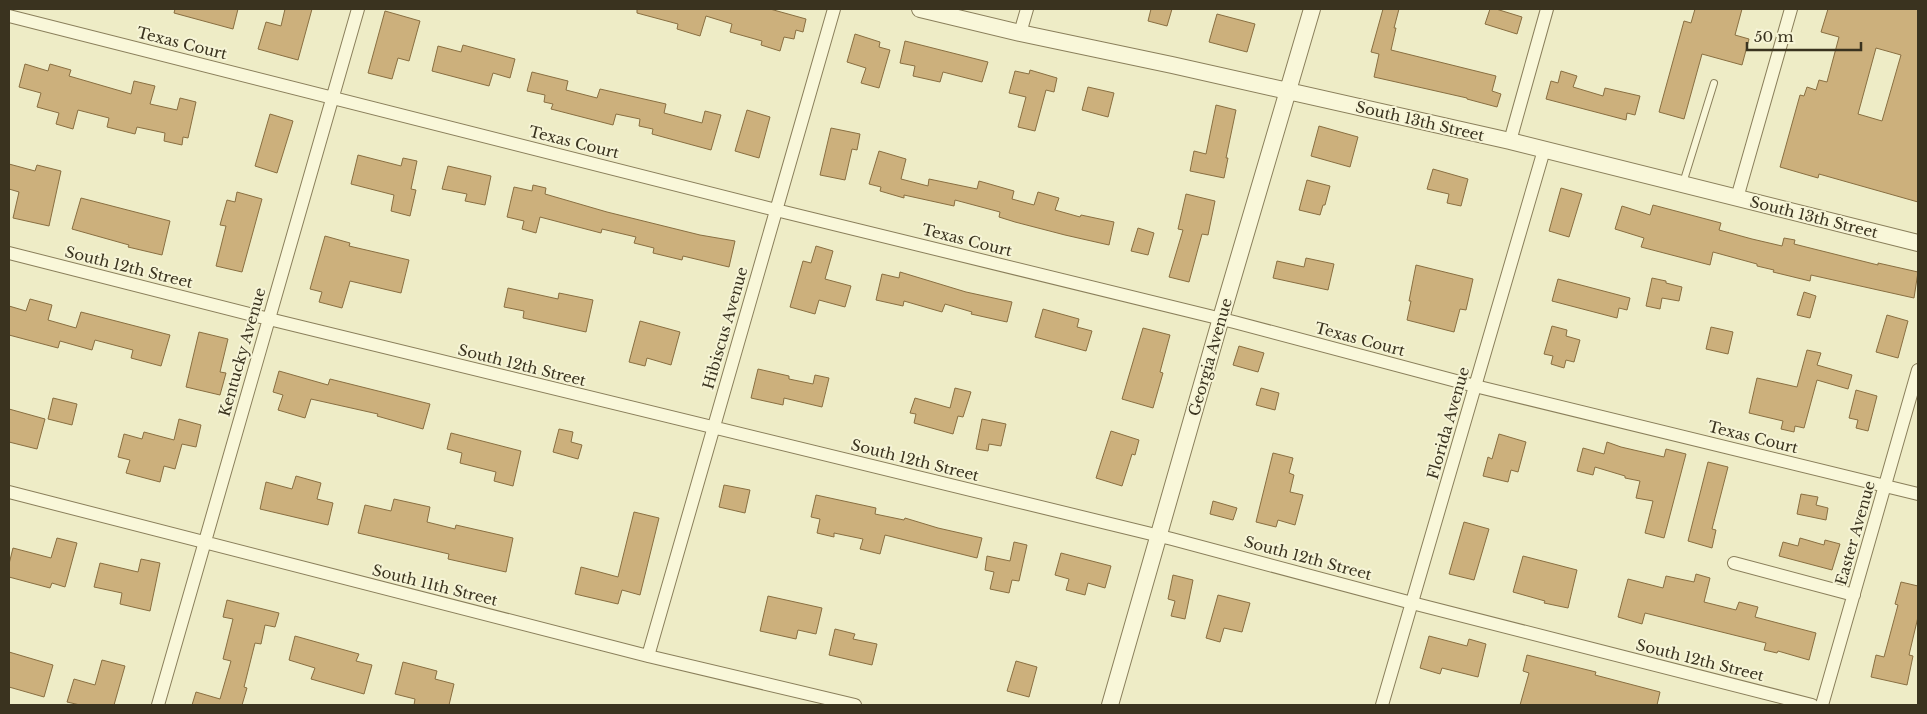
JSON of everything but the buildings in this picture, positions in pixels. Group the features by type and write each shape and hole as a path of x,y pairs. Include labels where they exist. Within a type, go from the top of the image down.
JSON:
{"street":[{"name":"Kentucky Avenue","path":"158,705 358,9"},
{"name":"Hibiscus Avenue","path":"648,656 834,9"},
{"name":"South 13th Street","path":"920,9 1020,33 1510,141 1918,243"},
{"path":"1020,33 1027,9"},
{"name":"Georgia Avenue","path":"1110,705 1312,9"},
{"path":"1510,141 1547,9"},
{"path":"1737,198 1790,9"},
{"name":"Texas Court","path":"9,16 776,210 1221,318 1475,386 1918,494"},
{"name":"Florida Avenue","path":"1382,705 1544,150"},
{"name":"South 12th Street","path":"9,252 268,319 1158,535 1412,603 1812,705"},
{"name":"Easter Avenue","path":"1822,705 1918,370"},
{"name":"South 11th Street","path":"9,492 648,656 855,705"},
{"path":"1734,563 1854,595"}],"lane":[{"path":"1682,184 1714,83"}]}
